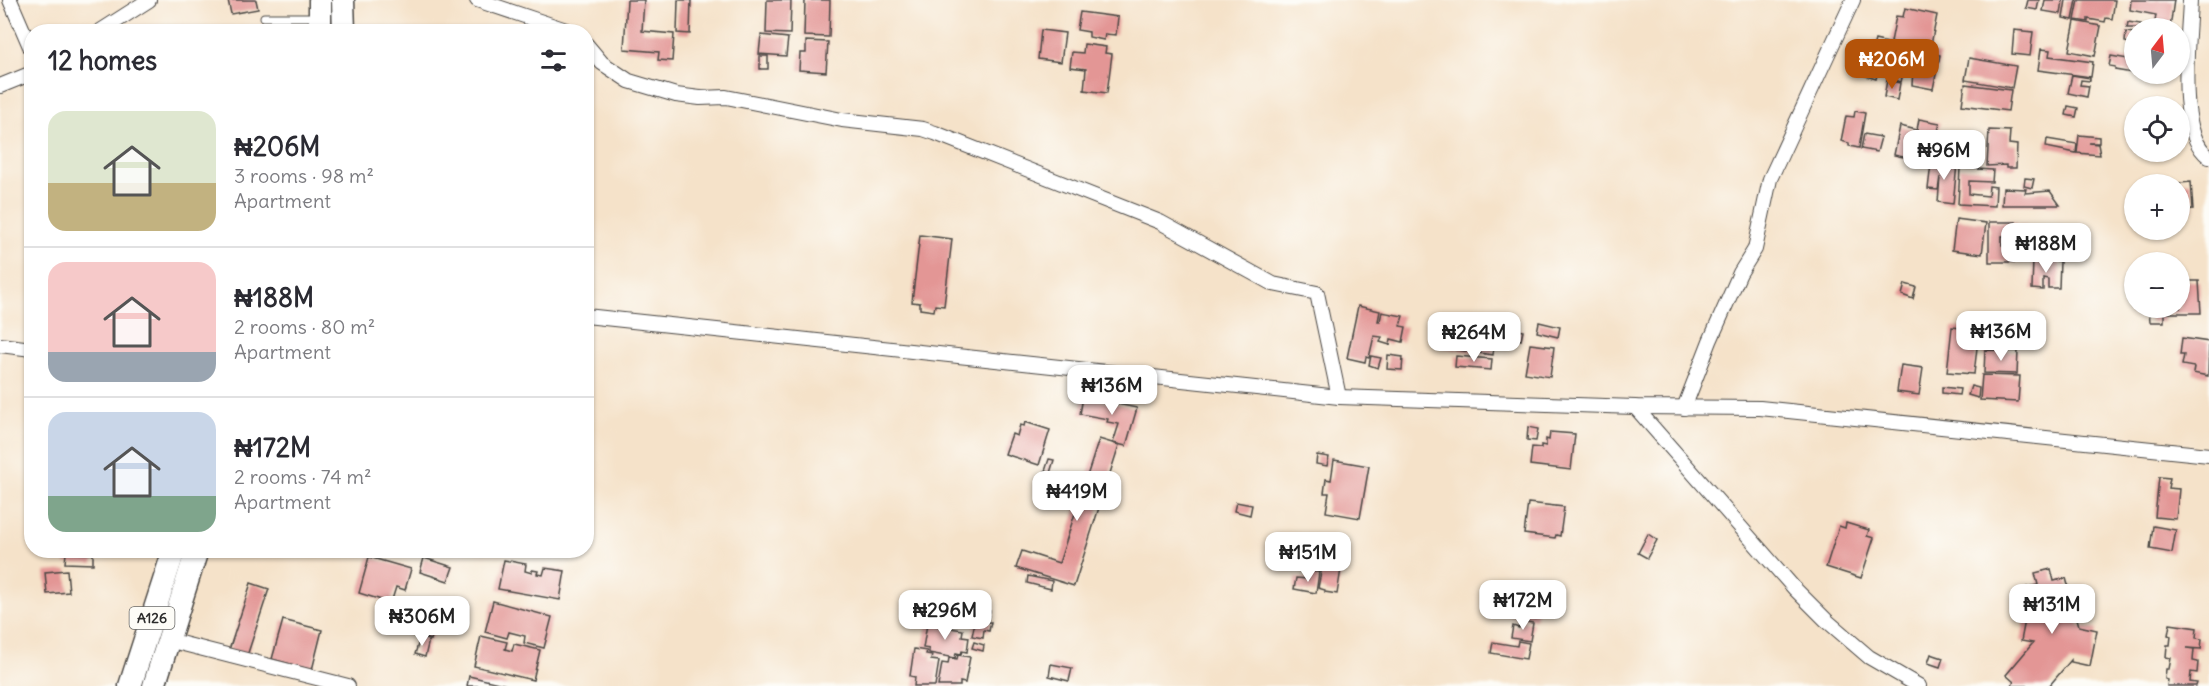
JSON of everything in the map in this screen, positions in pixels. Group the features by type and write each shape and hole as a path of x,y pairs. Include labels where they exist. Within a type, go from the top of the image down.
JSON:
{"highway":[{"path":"343,0 344,24"},
{"name":"A126","path":"130,686 171,558"},
{"name":"A126","path":"154,686 194,558"}],"street":[{"path":"10,0 24,32"},
{"path":"112,24 149,0"},
{"path":"477,0 548,24"},
{"path":"1684,408 1710,341 1736,283 1755,249 1770,179 1853,0"},
{"path":"2190,0 2186,77 2187,110 2194,137 2209,157"},
{"path":"594,54 602,63 629,81 666,93 700,98 726,97 842,120 923,129 1160,222 1273,284 1317,293 1339,397"},
{"path":"0,86 24,76"},
{"path":"594,317 1339,397 1635,407 1760,408 2209,455"},
{"path":"0,345 24,348"},
{"path":"1635,407 1794,588 1826,620 1869,657 1919,686"},
{"path":"168,640 348,686"}],"lane":[{"path":"264,17 320,16"}],"building":[{"path":"228,0 256,0 258,9 231,14"},
{"path":"627,0 644,0 642,31 674,34 672,61 658,60 659,52 624,49"},
{"path":"678,0 691,0 690,34 677,33"},
{"path":"767,0 791,0 790,34 766,33"},
{"path":"805,0 830,0 829,37 804,36"},
{"path":"2028,0 2039,0 2037,10 2026,8"},
{"path":"2045,0 2063,0 2061,14 2043,11"},
{"path":"2066,0 2077,0 2073,20 2063,18"},
{"path":"2079,0 2115,0 2112,19 2106,18 2105,22 2088,19 2088,22 2075,20"},
{"path":"2131,0 2174,0 2171,18 2156,18 2156,15 2130,10"},
{"path":"1905,8 1937,15 1930,50 1891,42 1896,16 1903,17"},
{"path":"1080,12 1118,17 1116,35 1105,34 1104,40 1089,37 1089,32 1077,30"},
{"path":"2075,21 2101,26 2095,56 2069,51"},
{"path":"1041,30 1065,33 1061,62 1038,59"},
{"path":"2014,30 2033,32 2030,56 2012,54"},
{"path":"761,35 788,38 786,56 759,54"},
{"path":"1875,40 1909,48 1906,63 1897,61 1898,57 1872,51"},
{"path":"806,41 828,42 826,72 799,70 800,53 806,53"},
{"path":"1084,44 1106,47 1105,53 1112,54 1107,93 1084,90 1086,69 1070,67 1072,52 1083,53"},
{"path":"2041,49 2050,50 2049,56 2093,62 2091,77 2038,70"},
{"path":"1919,50 1940,55 1933,89 1912,85 1913,70 1909,69 1912,55 1918,56"},
{"path":"1870,53 1882,56 1876,79 1863,75"},
{"path":"760,56 768,56 768,69 760,69"},
{"path":"2111,56 2124,58 2124,72 2109,66"},
{"path":"1969,58 2016,66 2012,88 1965,80"},
{"path":"1894,62 1905,65 1901,82 1890,79"},
{"path":"2072,75 2090,78 2090,81 2081,80 2080,85 2089,86 2087,97 2068,93"},
{"path":"1887,80 1900,83 1897,100 1884,97"},
{"path":"1965,84 2011,90 2008,111 1962,105"},
{"path":"2068,106 2078,108 2076,117 2066,115"},
{"path":"1855,111 1865,113 1859,148 1841,141 1846,116 1854,117"},
{"path":"1919,119 1940,123 1931,163 1894,155 1900,126 1917,130"},
{"path":"1989,130 2010,131 2009,144 2017,145 2016,168 2006,168 2006,165 1987,166"},
{"path":"1864,134 1881,137 1877,152 1861,149"},
{"path":"2079,135 2099,137 2099,143 2089,143 2098,144 2100,155 2077,153"},
{"path":"2047,139 2077,144 2076,153 2046,147"},
{"path":"1942,162 1957,164 1953,204 1938,202 1940,177 1938,190 1928,189 1931,164 1942,165"},
{"path":"1960,168 1993,170 1992,182 1969,181 1969,194 1988,196 1989,186 1996,187 1995,206 1958,204"},
{"path":"2025,178 2034,179 2032,188 2024,186"},
{"path":"2190,182 2193,209 2190,209"},
{"path":"2003,188 2026,189 2025,193 2050,191 2060,205 2002,205"},
{"path":"1956,219 1986,223 1982,254 1952,250"},
{"path":"1989,222 2016,222 2016,225 2026,225 2026,236 2002,236 2002,245 2026,245 2026,256 2018,256 2018,262 1989,262"},
{"path":"920,235 952,239 944,306 935,305 934,311 920,309 920,303 912,302"},
{"path":"2033,260 2060,261 2059,288 2048,288 2048,279 2043,278 2043,290 2032,289"},
{"path":"2190,281 2199,281 2201,313 2190,313"},
{"path":"1905,284 1916,287 1913,299 1902,295"},
{"path":"1358,306 1380,311 1378,321 1380,321 1382,312 1403,316 1400,326 1406,327 1403,342 1391,339 1390,345 1380,342 1382,337 1374,336 1369,358 1366,357 1365,362 1347,358"},
{"path":"2150,318 2164,318 2164,322 2150,322"},
{"path":"1539,322 1560,327 1558,337 1537,332"},
{"path":"1445,327 1462,332 1457,350 1440,346"},
{"path":"1505,327 1523,331 1521,340 1503,336"},
{"path":"1952,327 1979,330 1974,374 1947,372"},
{"path":"1462,331 1495,336 1493,355 1479,353 1480,343 1474,342 1472,352 1459,350"},
{"path":"2182,338 2209,342 2208,376 2193,373 2194,367 2182,365 2184,355 2180,355"},
{"path":"1530,344 1554,347 1550,377 1525,373"},
{"path":"1985,350 2018,351 2017,374 1984,373"},
{"path":"1388,355 1403,357 1402,370 1387,369"},
{"path":"1371,356 1381,358 1378,368 1369,365"},
{"path":"1456,356 1492,359 1491,370 1455,367"},
{"path":"1901,365 1923,368 1919,395 1897,392"},
{"path":"1982,375 2020,376 2018,402 1980,400"},
{"path":"1971,386 1979,388 1978,398 1968,395"},
{"path":"1942,387 1960,389 1959,395 1942,393"},
{"path":"1083,397 1137,408 1126,446 1113,443 1119,424 1107,422 1108,419 1080,414"},
{"path":"1025,422 1050,430 1039,465 1005,454 1012,434 1017,436 1020,425 1024,426"},
{"path":"1528,427 1538,429 1536,441 1527,440"},
{"path":"1550,432 1575,434 1571,470 1530,465 1532,447 1546,446 1546,439 1549,440"},
{"path":"1099,439 1119,445 1074,586 1016,568 1022,551 1059,563"},
{"path":"1317,455 1329,457 1327,466 1316,464"},
{"path":"1049,459 1054,460 1050,473 1045,471"},
{"path":"1334,460 1369,466 1360,518 1326,512 1329,493 1324,493 1326,479 1331,480"},
{"path":"2159,477 2170,478 2168,488 2179,489 2176,519 2155,517"},
{"path":"1236,502 1252,505 1250,515 1234,511"},
{"path":"1528,503 1564,507 1560,536 1556,535 1555,538 1524,534"},
{"path":"1846,523 1869,530 1867,536 1874,538 1861,578 1826,567 1839,526 1845,528"},
{"path":"2153,526 2176,530 2172,553 2150,549"},
{"path":"1648,534 1657,540 1647,558 1638,553"},
{"path":"66,558 93,558 93,564 65,563"},
{"path":"369,558 411,569 405,590 396,587 391,603 359,593"},
{"path":"424,558 453,567 448,581 420,572"},
{"path":"504,560 526,564 525,571 532,573 532,570 538,571 537,574 543,575 545,568 565,571 560,600 498,589"},
{"path":"1329,561 1342,563 1337,594 1318,588 1322,567 1328,568"},
{"path":"2051,569 2054,581 2066,578 2079,626 2097,630 2090,666 2071,662 2071,660 2049,686 2010,686 2014,682 2006,675 2033,643 2021,641 2025,620 2036,622 2027,587 2038,585 2035,573"},
{"path":"67,570 69,592 47,594 45,572"},
{"path":"1309,571 1319,572 1316,593 1294,589 1296,578 1308,579"},
{"path":"1028,576 1052,581 1051,589 1027,583"},
{"path":"251,583 269,589 247,656 229,650"},
{"path":"927,597 943,600 941,609 925,605"},
{"path":"1499,600 1538,606 1535,619 1497,613"},
{"path":"493,601 552,617 544,648 524,643 525,636 509,632 507,638 485,632"},
{"path":"978,608 990,611 987,622 991,622 989,631 984,630 983,638 972,636"},
{"path":"283,620 322,630 312,670 272,659"},
{"path":"1521,621 1533,623 1530,641 1511,638 1513,626 1519,628"},
{"path":"927,624 963,630 962,636 969,637 967,652 956,653 955,658 929,653 929,649 923,648"},
{"path":"2170,624 2197,628 2196,638 2202,639 2201,649 2187,648 2194,649 2193,661 2198,662 2197,673 2191,672 2190,682 2197,683 2196,686 2167,686 2166,669 2169,669 2171,658 2166,657 2167,645 2170,645 2171,636 2168,635"},
{"path":"422,627 434,630 431,640 420,637"},
{"path":"481,636 507,642 505,649 512,651 514,644 540,650 533,680 474,666"},
{"path":"420,638 429,640 425,657 415,654"},
{"path":"1518,641 1529,643 1526,659 1491,653 1493,642 1517,646"},
{"path":"974,642 984,645 983,651 972,648"},
{"path":"914,649 927,651 926,654 932,655 931,660 939,661 935,686 914,686 915,677 910,676"},
{"path":"1931,654 1943,658 1940,667 1928,663"},
{"path":"958,655 970,657 965,683 960,682 960,686 938,686 942,663 948,664 949,658 957,659"},
{"path":"1051,664 1072,668 1069,681 1049,676"},
{"path":"469,676 507,685 507,686 467,686"}]}
